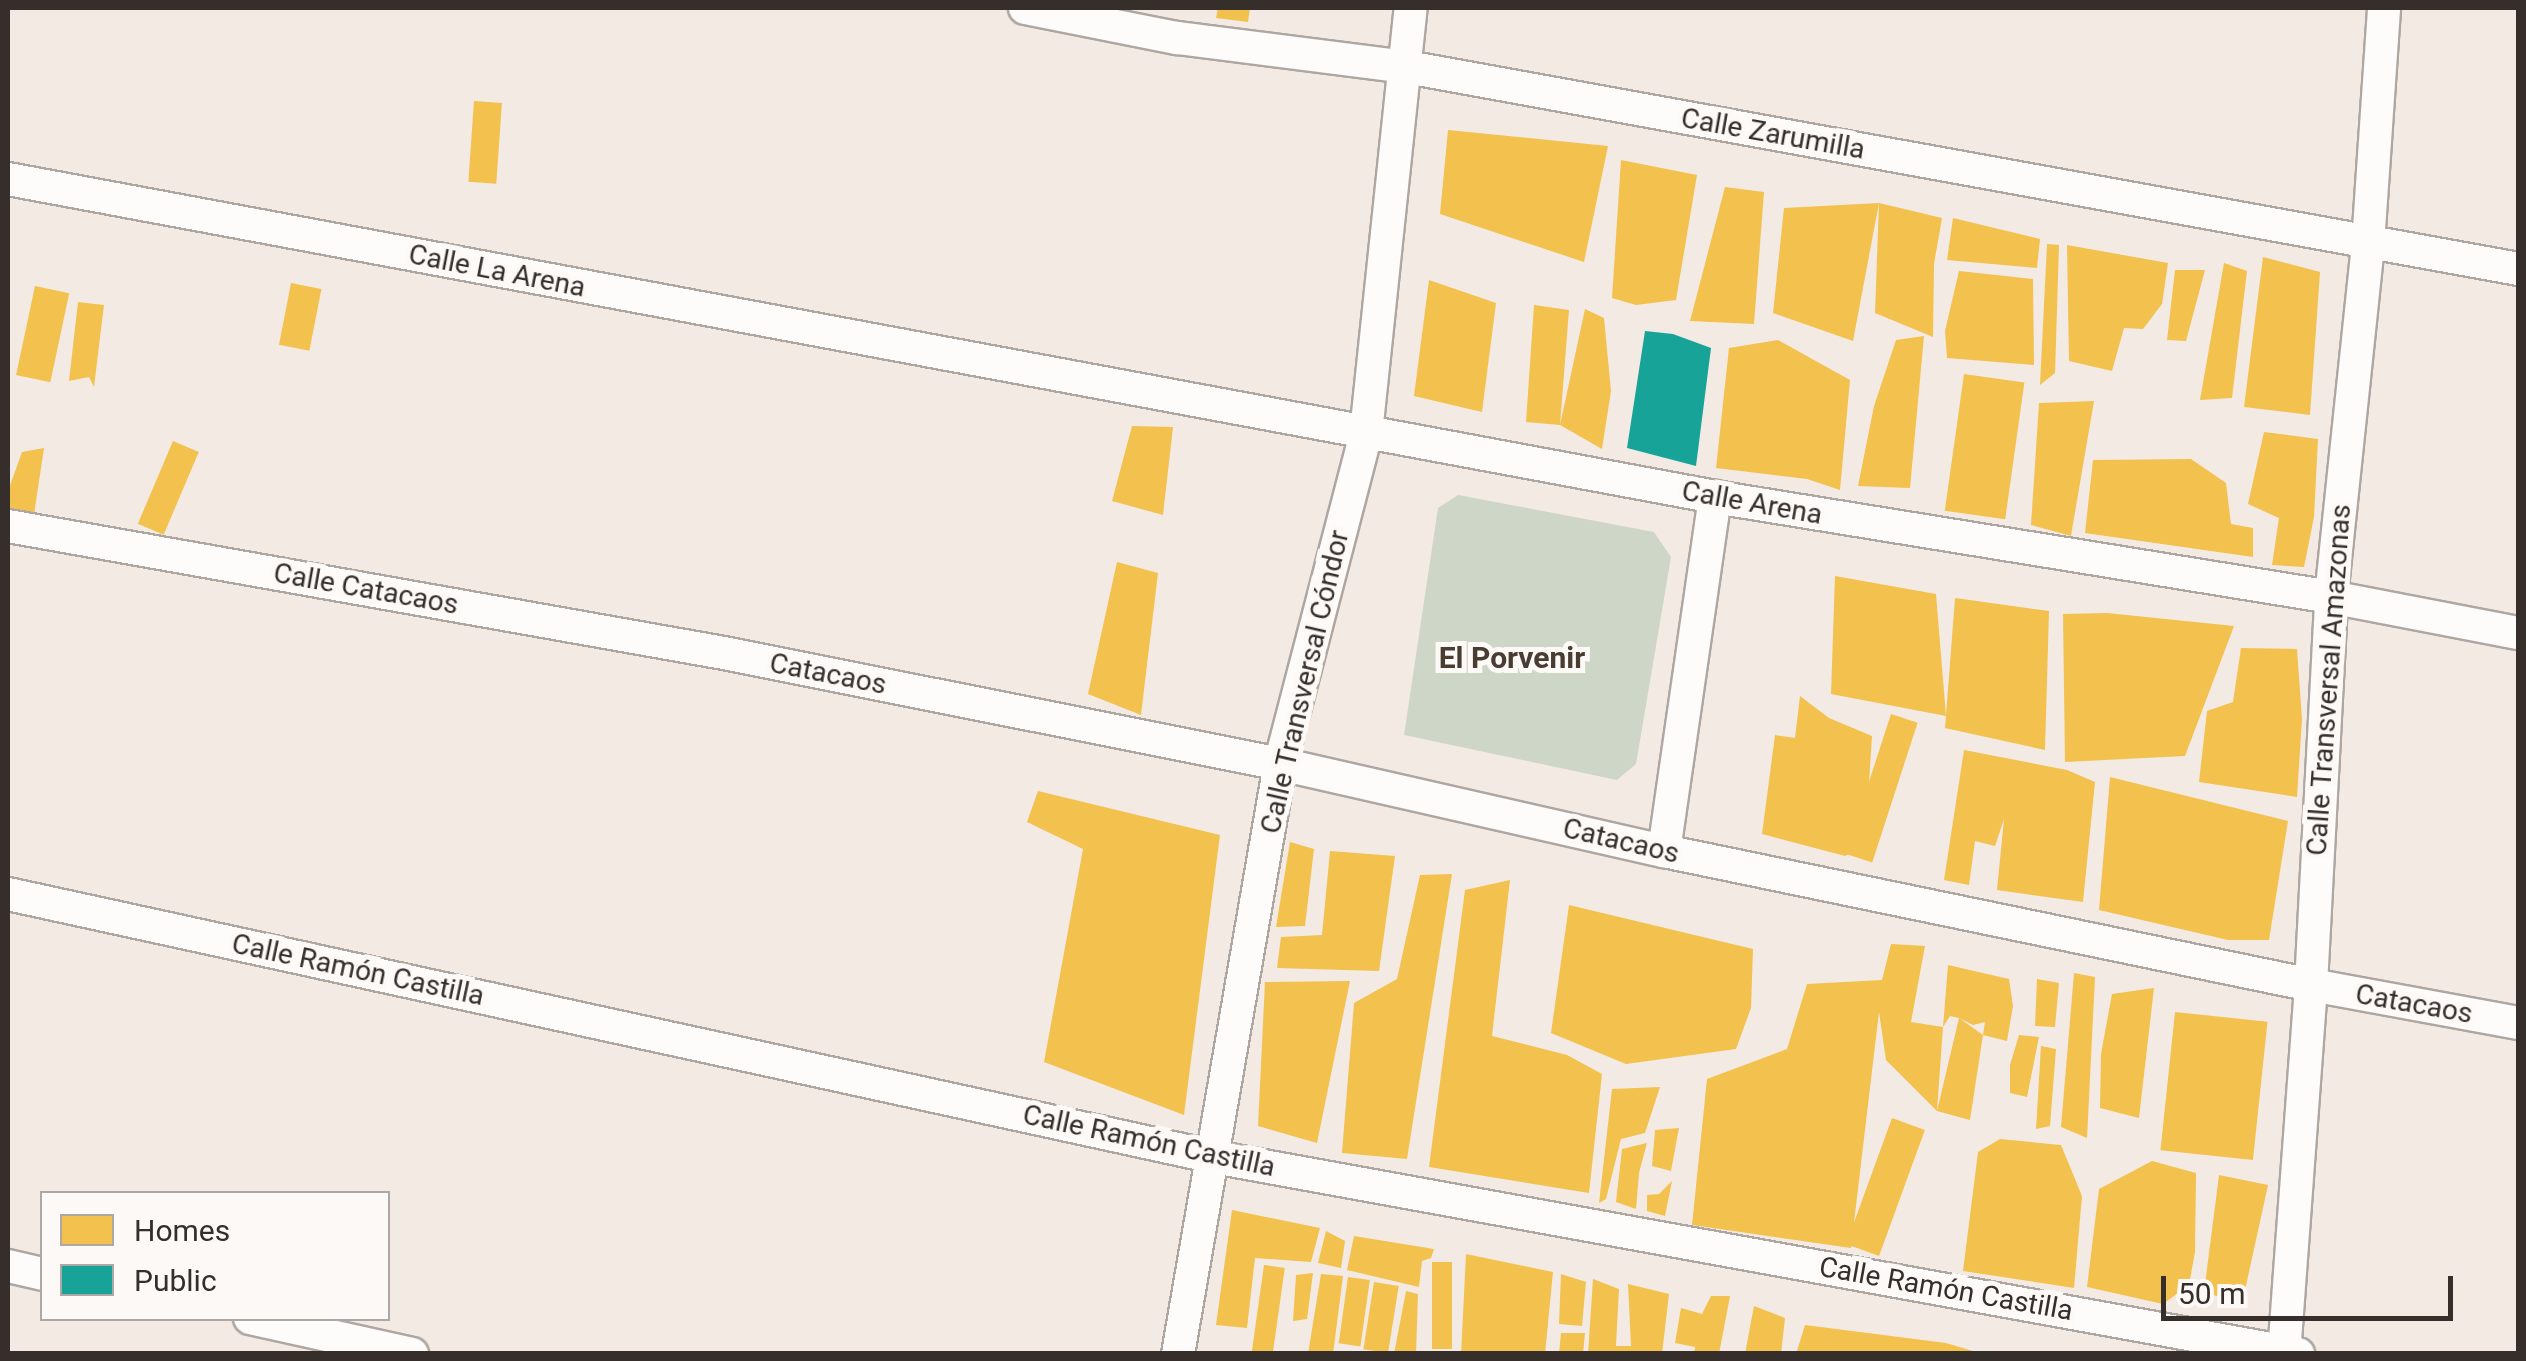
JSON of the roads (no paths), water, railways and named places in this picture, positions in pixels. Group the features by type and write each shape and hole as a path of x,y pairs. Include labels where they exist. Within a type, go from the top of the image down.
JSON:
{"street":[{"name":"Calle Zarumilla","path":"1026,8 1177,38 1408,66 2368,244 2518,268"},
{"name":"Calle Transversal Cóndor","path":"1178,1354 1280,764 1366,433 1408,66 1411,8"},
{"name":"Calle Transversal Amazonas","path":"2289,1353 2330,597 2368,244 2384,8"},
{"name":"Calle La Arena","path":"8,179 987,362"},
{"name":"Calle Arena","path":"987,362 1715,497 2330,597 2518,633"},
{"path":"1664,851 1715,497"},
{"name":"Calle Catacaos","path":"8,526 724,653"},
{"name":"Catacaos","path":"724,653 1280,764 1664,851 2311,986 2518,1023"},
{"name":"Calle Ramón Castilla","path":"8,894 1214,1157 2289,1353"},
{"path":"8,1266 40,1274"},
{"path":"264,1321 412,1354"}],"district":[{"name":"El Porvenir","path":"1512,658"}]}
